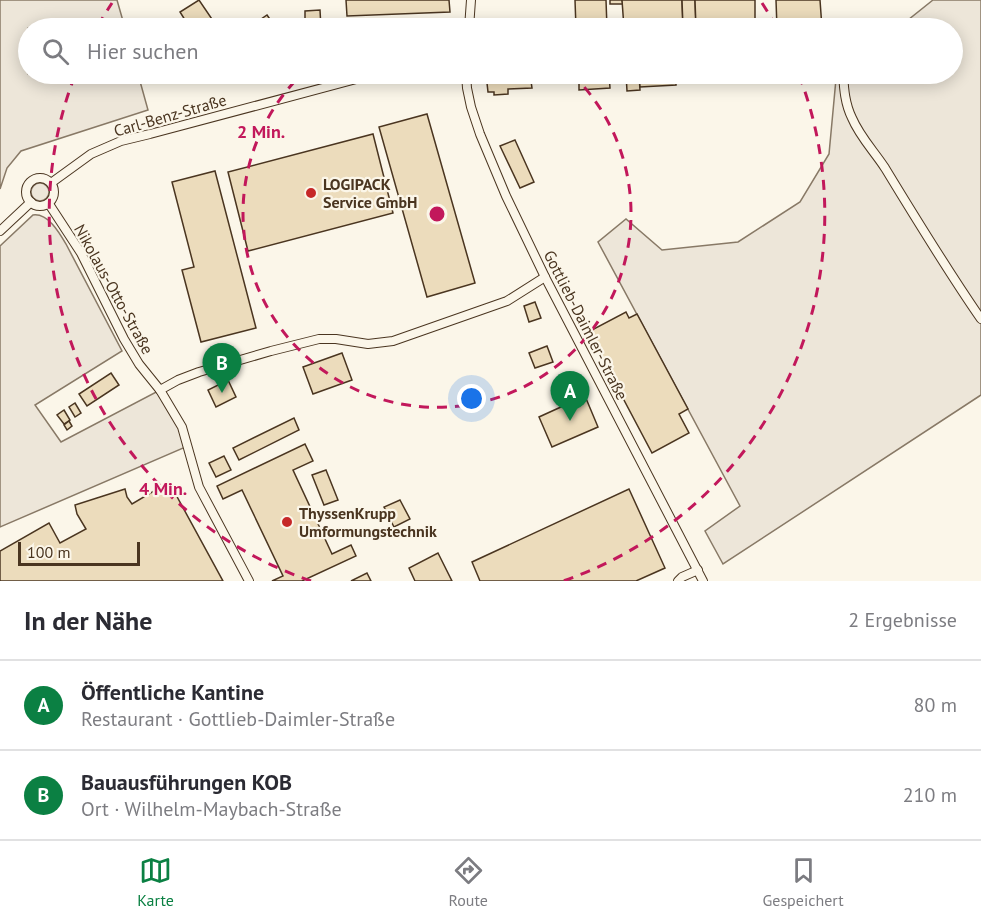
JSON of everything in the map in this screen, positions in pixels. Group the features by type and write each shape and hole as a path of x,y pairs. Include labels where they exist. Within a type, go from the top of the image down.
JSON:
{"street":[{"path":"470,18 471,0"},
{"name":"Carl-Benz-Straße","path":"31,202 26,194 30,182 42,178 51,183 91,154 121,141 338,84"},
{"name":"Gottlieb-Daimler-Straße","path":"467,84 480,134 506,196 545,278 703,581"},
{"path":"843,84 844,97 862,138 882,165 981,320"},
{"path":"0,231 31,202 40,206 49,204 54,196 51,183"},
{"name":"Nikolaus-Otto-Straße","path":"49,204 81,253 124,339 160,390 182,427 199,487 249,581"},
{"path":"160,390 199,372 319,339 368,344 393,341 507,301 545,278"},
{"path":"678,581 698,570"}],"shaded area":[{"path":"0,0 117,0 122,18 18,18 18,84 141,84 148,110 21,151 7,168 0,189"},
{"path":"933,0 981,0 981,395 723,564 705,531 740,506 598,242 626,219 662,250 738,242 800,202 829,154 836,84 963,84 963,18 910,18"},
{"path":"40,183 46,186 49,192 46,198 40,201 34,198 31,192 34,186"},
{"path":"33,215 44,217 60,234 122,351 35,405 61,442 160,390 188,446 0,527 0,246"}],"building":[{"path":"199,0 211,18 184,18 180,12"},
{"path":"346,0 449,0 450,12 347,16"},
{"path":"575,0 606,0 607,18 576,18"},
{"path":"610,0 622,0 623,4 610,4"},
{"path":"622,0 682,0 683,18 623,18"},
{"path":"682,0 695,0 696,18 683,18"},
{"path":"695,0 755,0 755,18 696,18"},
{"path":"776,0 820,0 821,18 777,18"},
{"path":"320,10 320,18 305,18 305,11"},
{"path":"487,84 531,84 532,88 508,89 508,94 494,95 494,92 488,92"},
{"path":"579,84 610,84 610,88 579,90"},
{"path":"627,84 640,84 640,90 627,91"},
{"path":"640,84 676,84 676,85 640,87"},
{"path":"427,114 475,283 427,297 379,127"},
{"name":"LOGIPACK Service GmbH","path":"373,134 393,213 248,251 228,172"},
{"path":"515,140 534,182 520,188 500,146"},
{"path":"215,171 256,328 201,342 182,270 194,267 172,182"},
{"path":"535,302 541,318 529,322 524,306"},
{"path":"626,312 629,318 637,314 688,409 679,414 689,433 652,453 588,332"},
{"path":"547,346 553,362 535,368 529,353"},
{"path":"342,353 352,380 313,394 303,367"},
{"path":"111,373 119,385 87,406 79,394"},
{"path":"228,380 236,397 216,407 208,390"},
{"path":"585,396 598,427 552,447 539,417"},
{"path":"75,403 81,413 75,417 69,407"},
{"path":"64,410 70,420 64,424 57,415"},
{"path":"294,418 299,430 239,460 233,448"},
{"path":"69,421 72,426 67,430 64,425"},
{"name":"ThyssenKrupp Umformungstechnik","path":"305,444 313,461 293,470 332,554 351,545 356,556 302,581 272,581 283,576 242,490 223,499 217,486"},
{"path":"224,456 231,470 216,477 209,463"},
{"path":"326,470 338,500 324,505 312,475"},
{"path":"169,482 223,581 0,581 0,551 49,523 60,543 86,529 77,514 75,505 125,489 132,504"},
{"path":"629,489 665,568 636,581 480,581 472,562"},
{"path":"400,500 410,519 394,527 384,507"},
{"path":"438,553 452,581 415,581 409,568"},
{"path":"367,573 371,581 351,581"}],"place":[{"name":"LOGIPACK Service GmbH","path":"311,193"},
{"name":"Bauausführungen KOB","path":"222,393"},
{"name":"Öffentliche Kantine","path":"570,421"},
{"name":"ThyssenKrupp Umformungstechnik","path":"287,522"}]}
